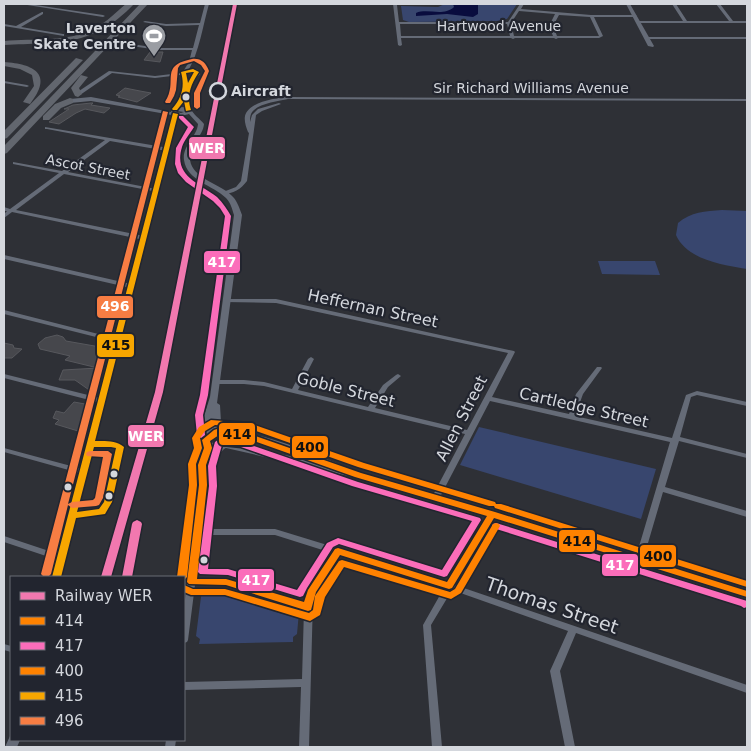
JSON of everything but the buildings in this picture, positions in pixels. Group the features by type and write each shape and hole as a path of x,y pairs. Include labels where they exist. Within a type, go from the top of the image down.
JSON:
{"highway":[{"path":"4,43 55,41 86,35 104,26 131,4"},
{"path":"89,49 131,4"},
{"path":"78,94 75,90 76,86 123,35 146,4"},
{"path":"4,151 146,4"},
{"path":"4,136 82,56"},
{"path":"4,64 30,71 38,78 39,83 34,94 4,125"},
{"path":"4,159 58,106 70,101"}],"street":[{"path":"23,4 103,16"},
{"path":"52,8 60,4"},
{"path":"56,576 175,112 180,105 183,95 186,80 184,73 191,62 207,4"},
{"path":"400,45 395,4 435,4"},
{"path":"513,38 509,23 522,4"},
{"path":"628,4 651,46"},
{"path":"674,4 686,22"},
{"path":"718,4 732,22"},
{"path":"518,10 686,22 747,22"},
{"path":"16,27 42,13"},
{"path":"556,38 552,26 558,13"},
{"name":"Hartwood Avenue","path":"399,37 600,37 591,16"},
{"path":"145,22 202,24"},
{"path":"397,23 509,23"},
{"path":"4,25 63,35"},
{"path":"647,38 747,38"},
{"path":"124,44 159,49 195,49"},
{"path":"191,62 197,72"},
{"path":"78,94 107,73 113,71 154,77 169,77 197,72"},
{"path":"172,128 185,112 189,82 197,72"},
{"path":"4,82 27,86"},
{"path":"78,94 140,107 185,112 201,126 200,132 186,157 189,167 198,176 224,191 234,203 238,215 214,397 209,416 219,433 230,441 211,458 203,485"},
{"name":"Sir Richard Williams Avenue","path":"250,132 248,113 254,108 269,102 288,98 747,100"},
{"name":"Sir Richard Williams Avenue","path":"224,191 241,186 244,182 250,132 255,113 292,100 314,98"},
{"path":"70,101 85,99 103,100"},
{"path":"269,102 274,105"},
{"path":"47,128 167,149"},
{"path":"4,216 109,139"},
{"name":"Ascot Street","path":"15,164 156,190"},
{"path":"4,209 144,238"},
{"path":"4,258 131,286"},
{"name":"Heffernan Street","path":"227,301 276,301 512,352"},
{"path":"4,312 116,340"},
{"name":"Allen Street","path":"436,496 512,352"},
{"path":"294,391 312,359"},
{"path":"571,418 580,394 599,368"},
{"path":"4,376 101,401"},
{"path":"370,410 385,386 398,376"},
{"name":"Goble Street","path":"216,382 244,382 294,391 469,433"},
{"path":"639,560 687,399 692,394 704,394 747,404"},
{"name":"Cartledge Street","path":"487,398 747,456"},
{"path":"185,633 203,485 202,465 208,445 206,440 219,433 244,435 358,475"},
{"path":"208,445 358,475 436,496 747,594"},
{"path":"4,450 83,472"},
{"path":"660,488 747,514"},
{"path":"438,747 427,625 492,514"},
{"name":"Thomas Street","path":"198,532 272,531 449,586 747,689"},
{"path":"4,539 52,555 62,554"},
{"path":"304,747 308,607 311,592 338,551"},
{"path":"192,582 226,582 308,607"},
{"path":"570,747 555,671 573,630"},
{"path":"185,686 306,683"}],"shaded area":[{"path":"445,4 517,4 507,19 497,21 409,22 403,20 401,6 438,7"},
{"path":"453,4 478,4 478,14 473,17 447,14 416,16 416,13 425,11 440,12 450,10 454,7"},
{"path":"722,210 747,211 747,269 727,266 697,256 681,243 676,235 678,223 688,216"},
{"path":"598,261 655,261 660,275 602,274"},
{"path":"479,427 656,469 641,519 460,465"},
{"path":"226,588 299,612 297,634 293,637 293,642 199,644 200,639 196,636 202,589"}],"rail line":[{"name":"WER","path":"106,576 159,392 235,4"},
{"name":"WER","path":"127,576 137,524"}],"transit line":[{"name":"496","path":"168,102 172,96 175,68 178,64 196,60 203,64 207,71 197,93 197,107"},
{"name":"415","path":"175,109 185,92 183,72 193,70 197,72 187,90 188,110"},
{"name":"496","path":"46,574 165,112"},
{"name":"415","path":"56,576 175,114"},
{"name":"417","path":"181,117 191,127 179,148 177,164 181,173 188,181 215,199 228,216 204,395 199,415 201,435"},
{"name":"400","path":"182,576 193,485 192,464 198,448 196,438 202,429 214,422 246,425 361,465 492,504"},
{"name":"414","path":"192,582 203,485 202,465 208,448 206,440 217,432 244,435 358,475 436,497 747,594"},
{"name":"417","path":"219,442 242,445 355,484 477,520 444,574 338,541 330,545 300,594 228,572 203,572 213,486 212,466 219,442"},
{"name":"415","path":"73,515 102,512 108,502 120,447 112,444 90,444"},
{"name":"496","path":"72,505 96,503 99,498 108,454 90,454"},
{"name":"400","path":"498,506 747,584"},
{"name":"414","path":"192,582 226,582 308,607 311,592 338,551 449,586 492,514"},
{"name":"417","path":"496,526 744,604"},
{"name":"400","path":"185,589 191,592 225,592 310,617 317,612 320,596 342,563 451,596 458,591 496,526"}],"place":[{"name":"Laverton Skate Centre","path":"154,57"},
{"name":"Aircraft","path":"218,91"}]}
